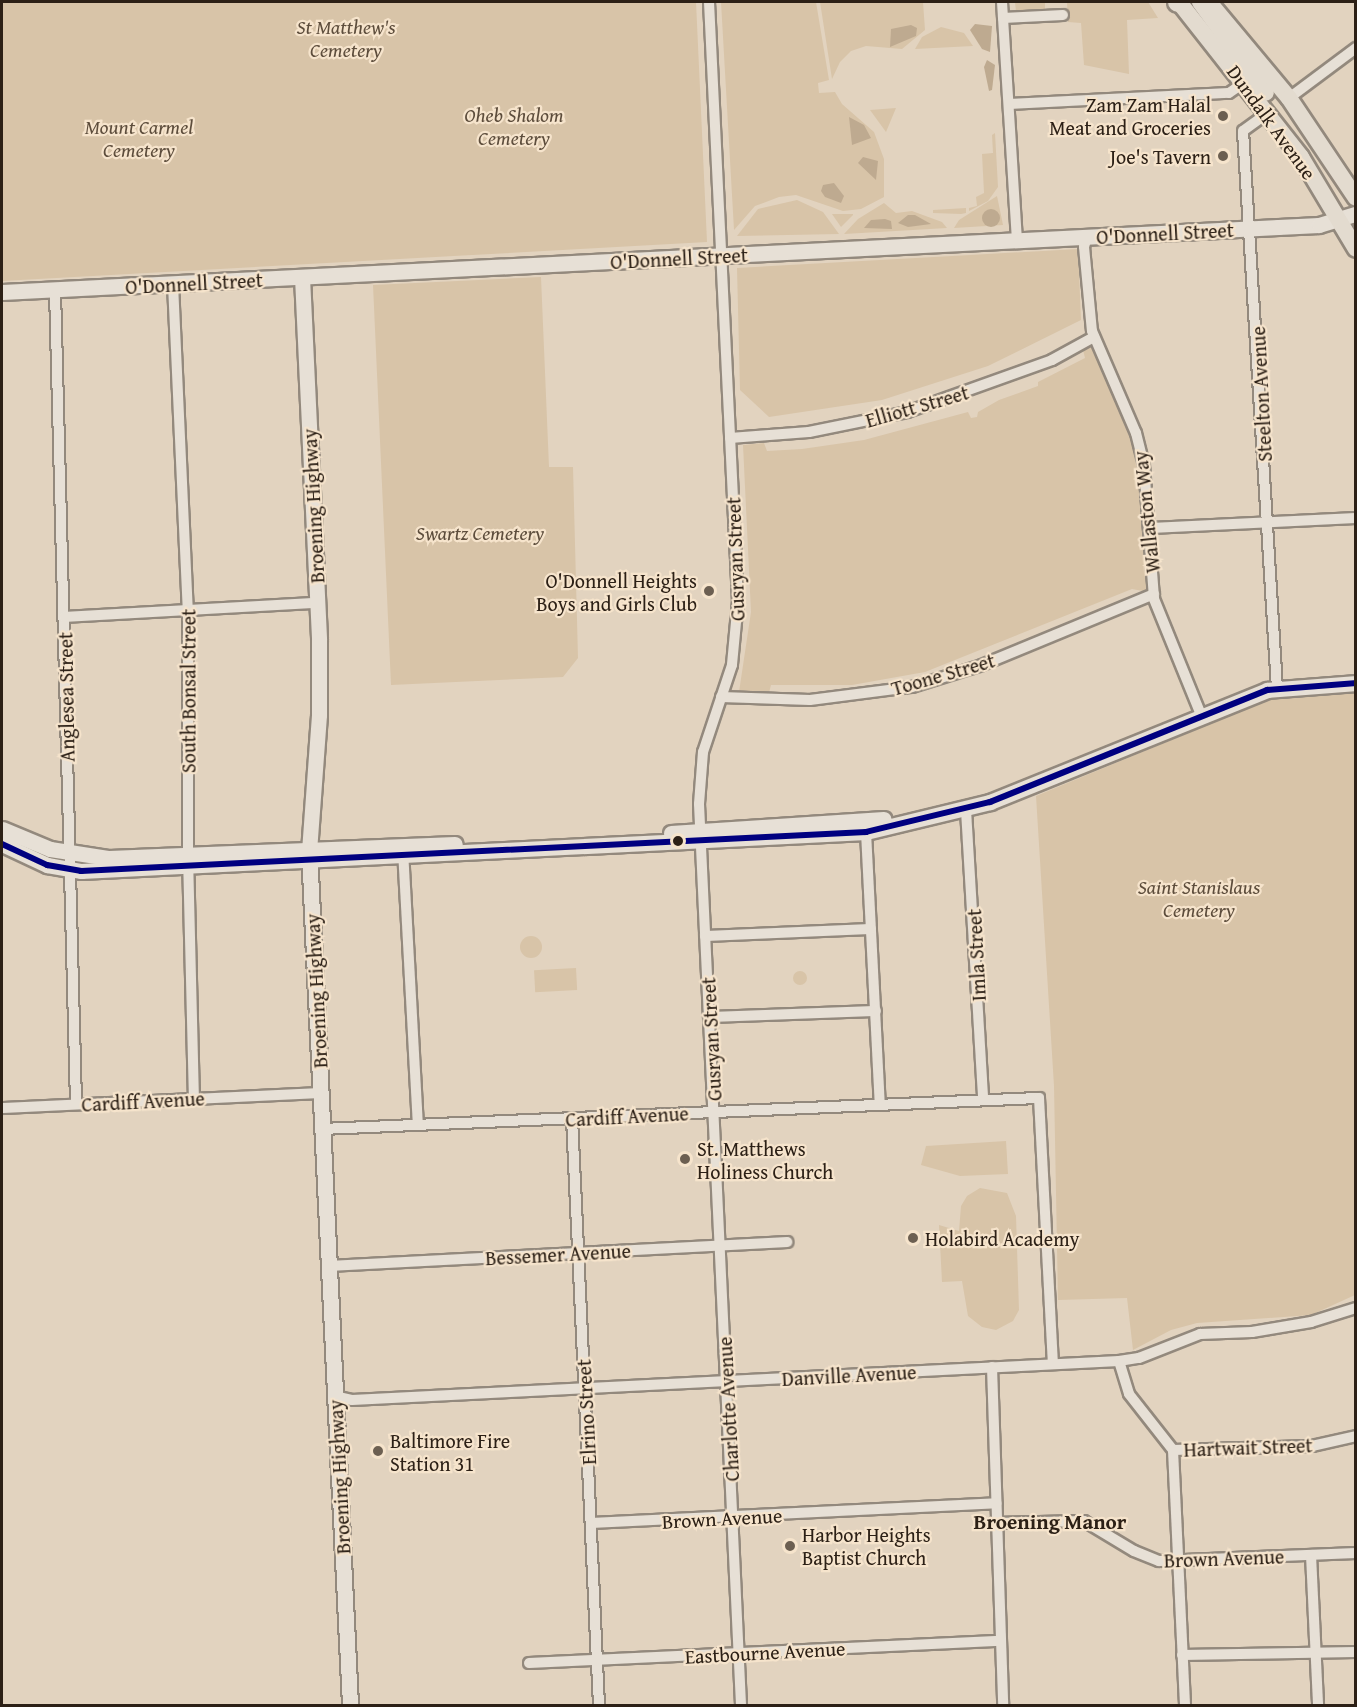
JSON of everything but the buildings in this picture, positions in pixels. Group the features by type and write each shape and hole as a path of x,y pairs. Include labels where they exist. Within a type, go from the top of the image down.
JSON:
{"main road":[{"name":"Dundalk Avenue","path":"1179,2 1269,112 1301,157 1356,249"},
{"path":"1200,2 1297,136 1301,157"},
{"name":"Dundalk Avenue","path":"1209,2 1289,98 1356,198"}],"street":[{"name":"Gusryan Street","path":"708,2 738,623 732,665 701,766 700,836 714,1112"},
{"path":"1002,2 1017,240"},
{"path":"1003,18 1063,15"},
{"path":"1289,98 1356,48"},
{"path":"1010,104 1229,93 1245,82"},
{"name":"Steelton Avenue","path":"1269,112 1243,131 1252,228 1276,684"},
{"name":"O'Donnell Street","path":"2,292 1318,225 1356,214"},
{"name":"Wallaston Way","path":"1087,237 1084,247 1094,337 1136,432 1144,465 1151,528 1154,594 1177,663 1200,712"},
{"name":"Broening Highway","path":"302,277 317,603 319,715 309,856 350,1706"},
{"name":"South Bonsal Street","path":"173,284 188,610 188,862 194,1099"},
{"name":"Anglesea Street","path":"56,290 76,1104"},
{"name":"Elliott Street","path":"730,438 809,432 907,412 1052,360 1094,337"},
{"path":"1151,528 1356,518"},
{"name":"Toone Street","path":"721,697 810,700 912,687 982,665 1154,594"},
{"path":"64,617 317,603"},
{"path":"2,844 70,870 700,836 866,832 966,810 1200,712 1276,684 1356,675"},
{"path":"1276,684 1356,683"},
{"path":"700,836 833,824 923,812 988,794 1098,754"},
{"name":"Imla Street","path":"966,810 982,1100"},
{"path":"2,829 70,854 188,862"},
{"path":"866,832 880,1105"},
{"path":"403,851 418,1125"},
{"path":"705,936 871,929"},
{"path":"709,1017 876,1011"},
{"name":"Cardiff Avenue","path":"2,1108 321,1093"},
{"name":"Cardiff Avenue","path":"322,1129 1039,1098 1053,1364"},
{"name":"Charlotte Avenue","path":"714,1112 741,1706"},
{"name":"Elrino Street","path":"572,1118 600,1706"},
{"name":"Bessemer Avenue","path":"329,1266 787,1242"},
{"name":"Danville Avenue","path":"335,1396 351,1400 1119,1361 1139,1358 1200,1334 1299,1324 1356,1308"},
{"name":"Hartwait Street","path":"1119,1361 1129,1394 1173,1449 1311,1446 1356,1436"},
{"path":"992,1367 997,1503 994,1523 1004,1706"},
{"path":"1173,1449 1185,1706"},
{"name":"Brown Avenue","path":"591,1523 997,1503"},
{"name":"Brown Avenue","path":"994,1523 1084,1521 1150,1558 1178,1561 1356,1553"},
{"path":"1311,1555 1318,1706"},
{"name":"Eastbourne Avenue","path":"529,1663 1000,1641"},
{"path":"1182,1655 1356,1652"}],"green space":[{"path":"2,2 696,2 707,242 2,281"},
{"path":"721,2 816,2 829,80 818,83 819,93 835,92 842,104 874,132 884,159 884,197 861,209 843,211 796,195 779,197 755,206 734,230"},
{"path":"820,2 923,2 925,30 902,49 866,46 851,51 840,62 832,79"},
{"path":"1015,2 1045,2 1045,10 1016,12"},
{"path":"1067,2 1148,2 1158,18 1127,20 1129,74 1084,65 1081,23 1068,22"},
{"path":"941,27 964,33 973,46 915,49 922,37"},
{"path":"896,108 886,132 870,110"},
{"path":"995,133 998,187 988,201 969,211 969,208 977,206 976,197 984,193 982,154 993,153 992,135"},
{"path":"997,196 1003,225 954,228 959,220"},
{"path":"797,200 823,212 839,234 737,236 758,209"},
{"path":"884,203 896,213 912,211 942,222 947,228 844,234 858,219"},
{"path":"966,208 966,213 961,214 933,213 933,210"},
{"path":"832,214 853,214 853,215 841,227"},
{"path":"1078,249 1081,320 988,366 882,400 769,417 740,390 737,268"},
{"name":"Swartz Cemetery","path":"541,277 549,467 573,467 578,658 563,677 391,685 373,285"},
{"path":"1090,345 1133,440 1144,497 1148,592 1132,589 925,672 852,685 771,685 769,693 739,692 751,612 743,445 764,443 767,451 802,449 864,440 968,412 971,418 977,417 978,412 999,400 1038,386 1038,382 1085,358 1083,350"},
{"name":"Saint Stanislaus Cemetery","path":"1355,691 1355,1295 1311,1315 1197,1323 1171,1330 1133,1350 1127,1298 1058,1300 1054,1086 1036,796 1280,695"},
{"path":"527,936 535,936 542,943 542,951 535,958 527,958 520,951 520,943"},
{"path":"576,968 577,990 535,992 534,970"},
{"path":"800,971 805,973 807,978 805,983 800,985 795,983 793,978 795,973"},
{"path":"1006,1141 1008,1174 960,1176 921,1165 926,1146"},
{"path":"980,1188 1007,1193 1016,1216 1019,1310 1013,1321 996,1330 982,1327 968,1316 962,1281 942,1282 939,1225 959,1231 961,1206 967,1196"}],"shaded area":[{"path":"975,24 992,26 990,52 982,49 970,30"},
{"path":"911,25 917,28 916,36 890,47 891,29"},
{"path":"987,60 995,65 992,90 989,91 984,67"},
{"path":"849,117 864,125 871,138 852,145"},
{"path":"863,157 878,161 876,180 858,163"},
{"path":"834,183 844,196 841,203 825,197 821,191 823,185"},
{"path":"991,209 997,212 1000,218 997,224 991,227 985,224 982,218 985,212"},
{"path":"908,215 915,215 931,224 908,227 898,223"},
{"path":"871,220 891,221 892,229 864,228"}],"transit line":[{"path":"2,844 47,865 81,871 866,832 990,802 1267,690 1356,683"}],"place":[{"name":"Zam Zam Halal Meat and Groceries","path":"1223,116"},
{"name":"Joe's Tavern","path":"1223,156"},
{"name":"O'Donnell Heights Boys and Girls Club","path":"709,591"},
{"name":"St. Matthews Holiness Church","path":"685,1159"},
{"name":"Holabird Academy","path":"913,1238"},
{"name":"Baltimore Fire Station 31","path":"378,1451"},
{"name":"Harbor Heights Baptist Church","path":"790,1546"}],"district":[{"name":"Broening Manor","path":"1050,1522"}],"park label":[{"name":"St Matthew's Cemetery","path":"346,38"},
{"name":"Oheb Shalom Cemetery","path":"514,126"},
{"name":"Mount Carmel Cemetery","path":"139,138"}]}
